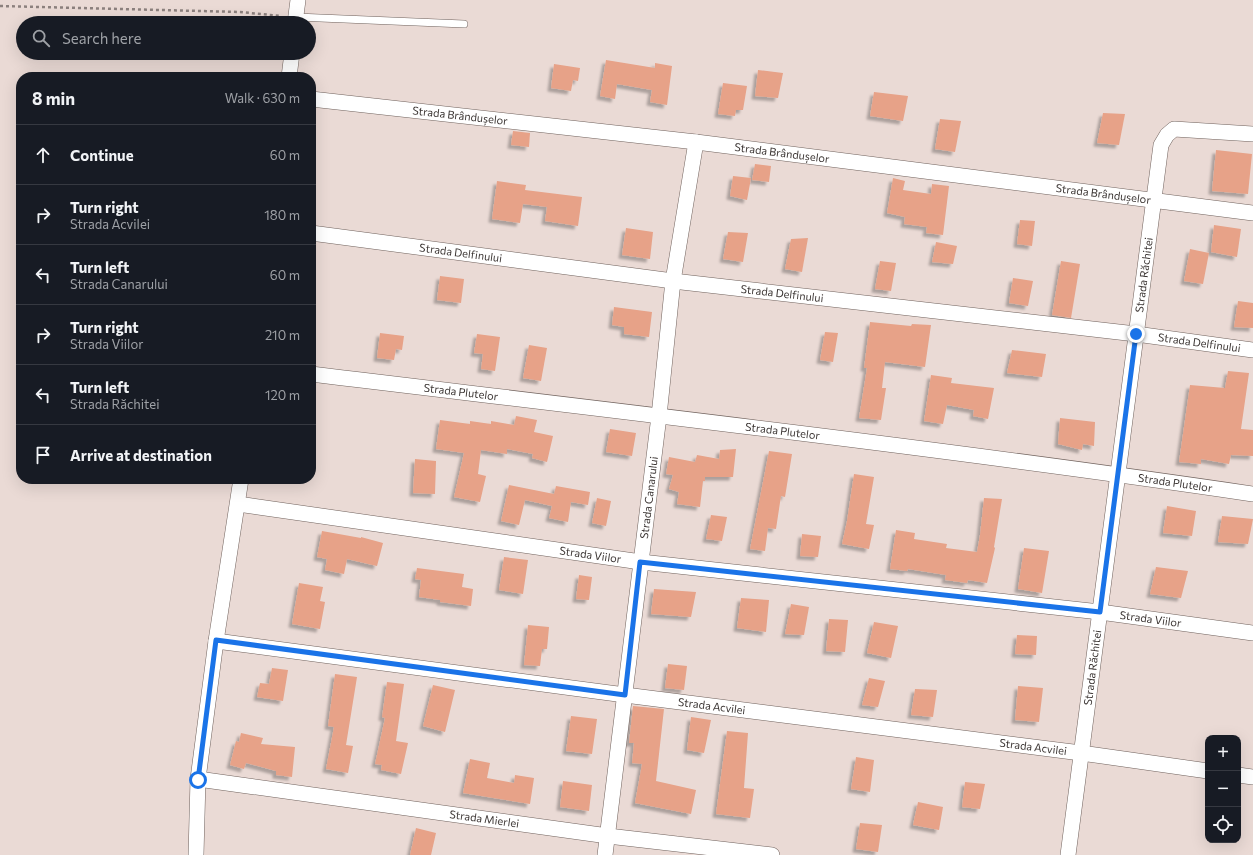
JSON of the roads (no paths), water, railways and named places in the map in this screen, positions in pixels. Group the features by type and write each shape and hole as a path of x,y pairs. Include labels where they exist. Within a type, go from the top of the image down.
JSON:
{"street":[{"path":"296,16 298,0"},
{"path":"290,72 291,60"},
{"name":"Strada Brândușelor","path":"316,100 696,142 1253,212"},
{"name":"Strada Răchitei","path":"1068,855 1080,753 1100,612 1161,145 1167,135 1174,129 1253,134"},
{"name":"Strada Canarului","path":"605,855 659,416 673,281 696,142"},
{"name":"Strada Delfinului","path":"316,234 673,281 1136,334 1253,350"},
{"name":"Strada Plutelor","path":"316,375 1117,474 1253,494"},
{"path":"196,855 198,780 216,640 240,484"},
{"name":"Strada Viilor","path":"238,504 640,562 1100,612 1253,633"},
{"name":"Strada Acvilei","path":"216,640 1205,771"},
{"path":"1241,775 1253,777"},
{"name":"Strada Mierlei","path":"198,780 608,836 772,855"}],"lane":[{"path":"316,20 464,24"}]}
